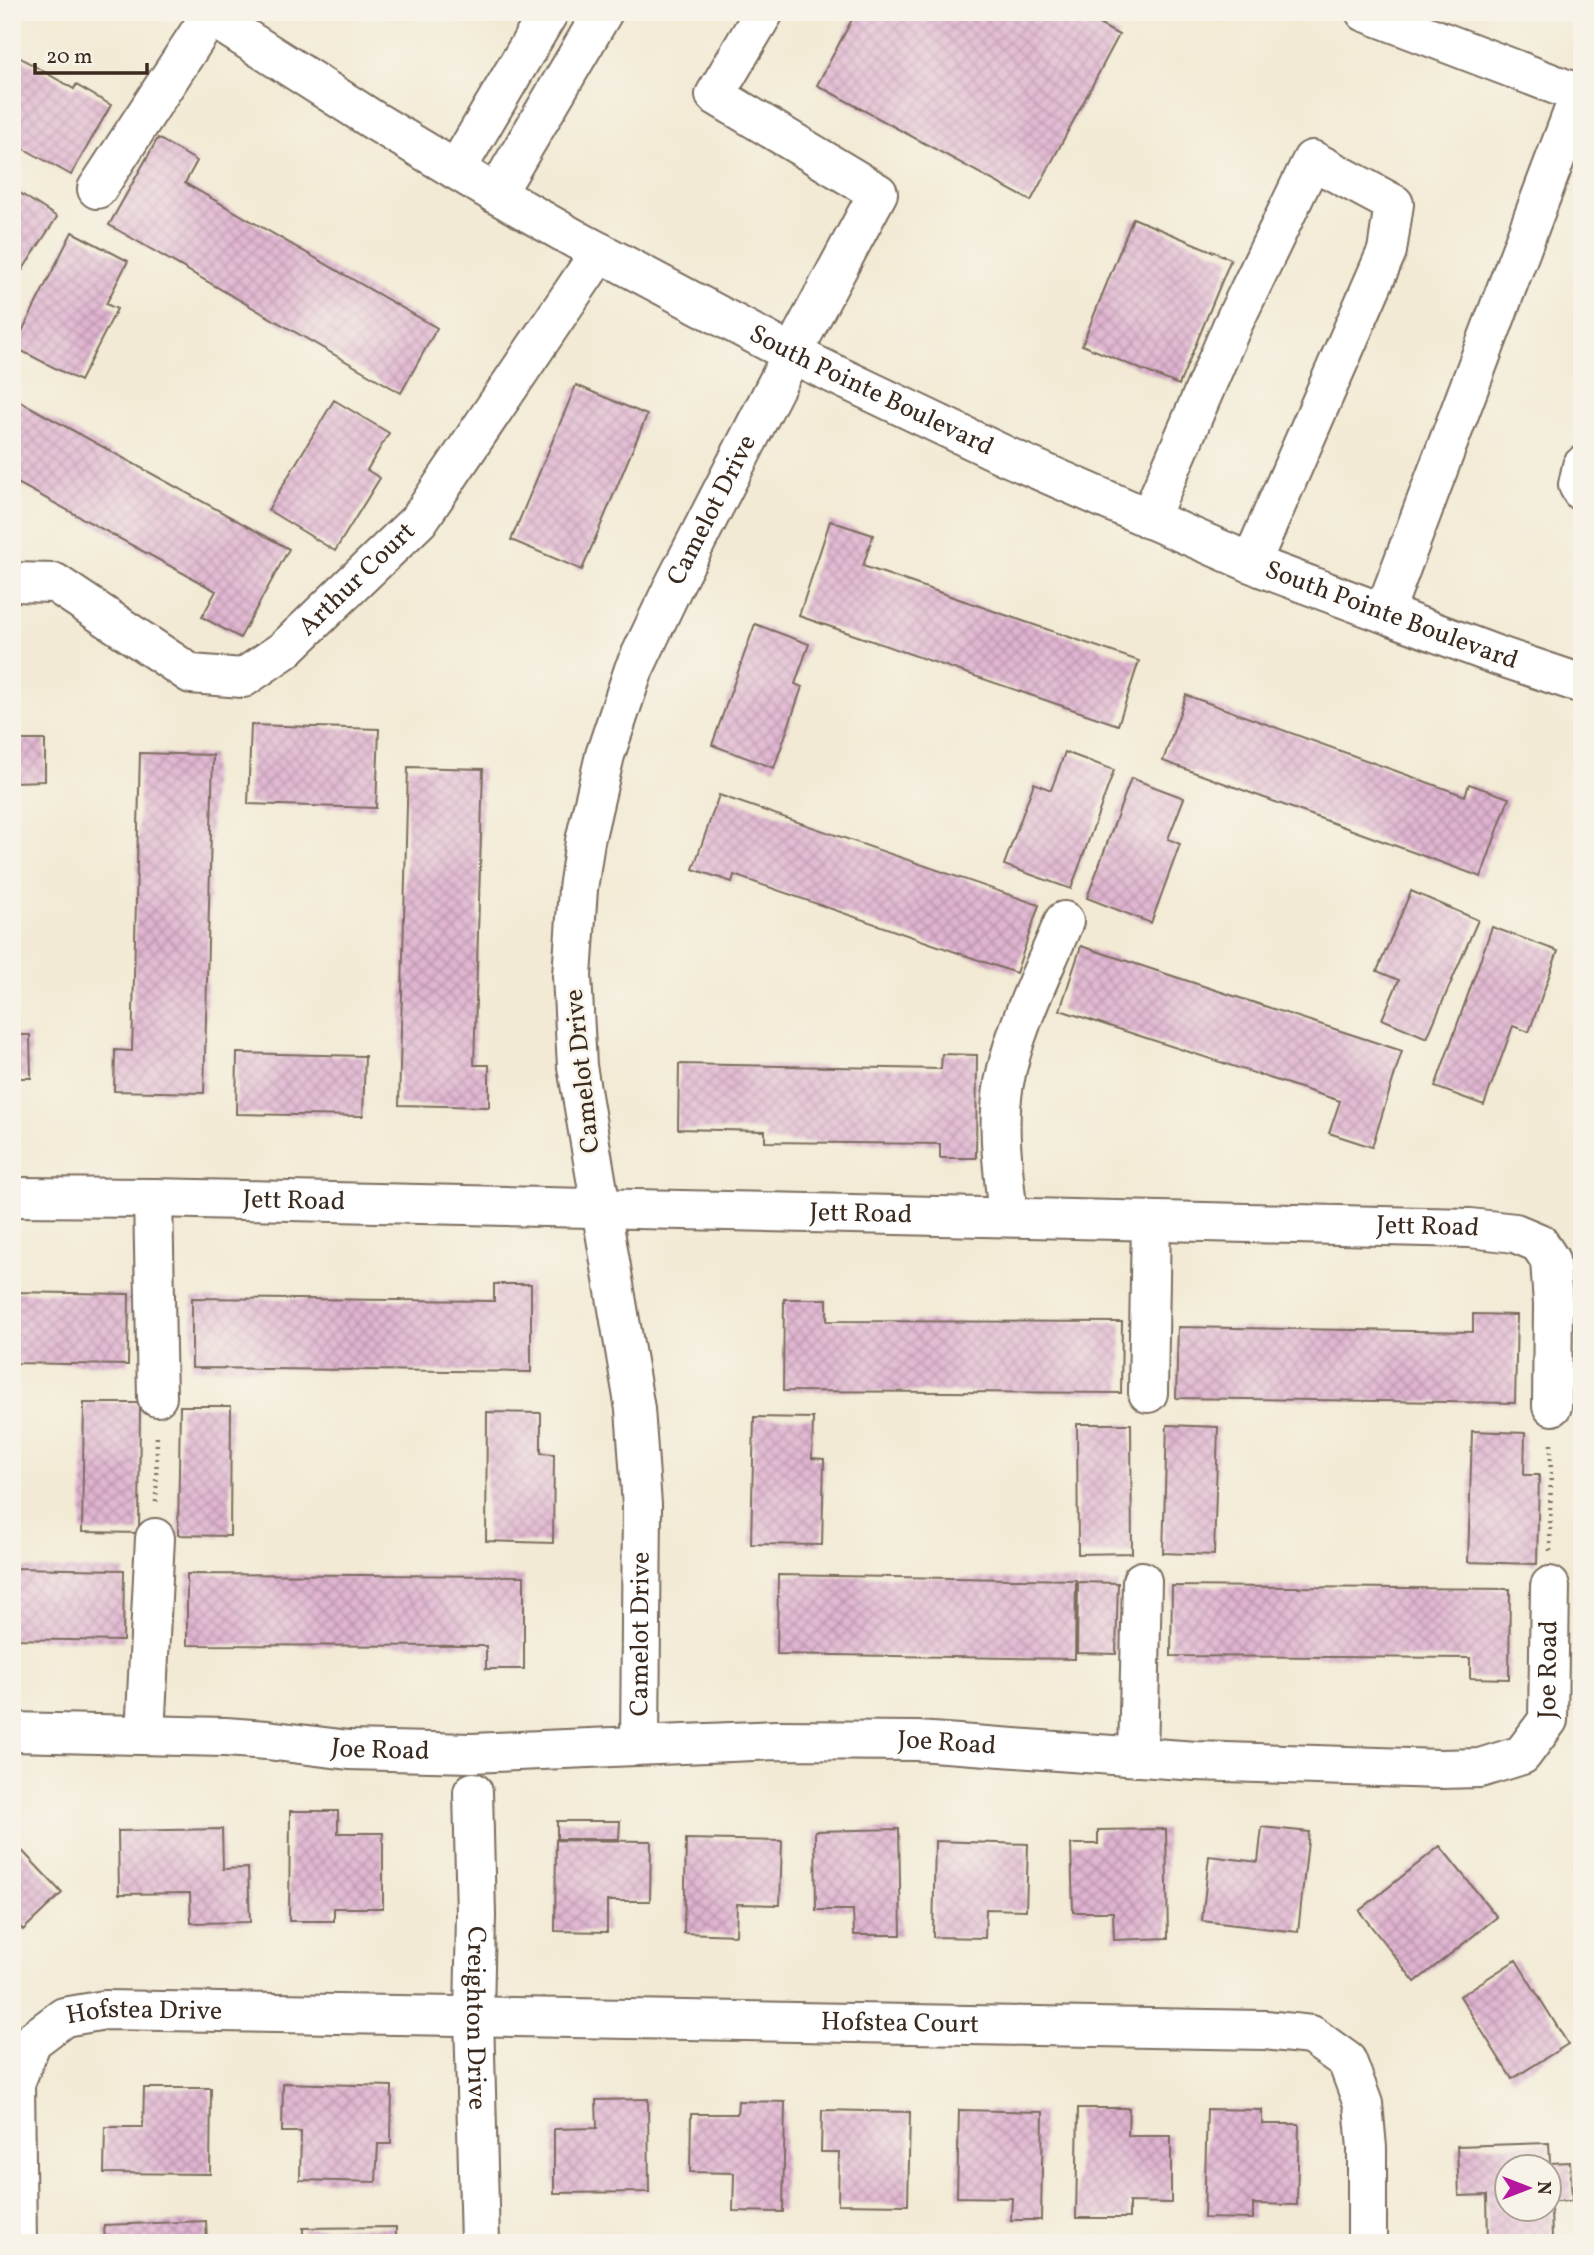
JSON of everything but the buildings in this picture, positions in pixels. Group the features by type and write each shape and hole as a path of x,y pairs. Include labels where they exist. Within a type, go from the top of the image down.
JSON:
{"street":[{"path":"456,170 549,12"},
{"path":"496,194 603,12"},
{"name":"Camelot Drive","path":"640,1744 642,1505 635,1409 577,1066 572,976 578,890 585,841 605,755 634,669 792,354 878,192 715,95 764,12"},
{"path":"1365,12 1581,93 1384,613"},
{"path":"97,189 207,14"},
{"name":"South Pointe Boulevard","path":"207,14 496,194 792,354 1006,457 1251,563 1496,655 1582,684"},
{"path":"1149,519 1232,326 1312,160 1394,204 1387,251 1251,563"},
{"name":"Arthur Court","path":"12,582 55,583 191,674 243,678 284,650 419,520 600,251"},
{"path":"1582,466 1578,485 1582,492"},
{"path":"1008,1217 1002,1151 1003,1086 1010,1054 1064,921"},
{"name":"Jett Road","path":"12,1197 1470,1228 1515,1233 1539,1243 1550,1260 1553,1304 1552,1406"},
{"path":"153,1198 157,1397"},
{"path":"1148,1393 1151,1221"},
{"path":"145,1735 155,1538"},
{"path":"1138,1756 1142,1581"},
{"name":"Joe Road","path":"12,1732 267,1740 349,1750 472,1753 776,1740 917,1741 1196,1761 1480,1768 1522,1755 1548,1720 1550,1586"},
{"name":"Creighton Drive","path":"473,1793 476,1915 474,2016 480,2243"},
{"name":"Hofstea Drive","path":"17,2243 15,2083 32,2041 64,2017 105,2010 257,2013"},
{"name":"Hofstea Court","path":"257,2013 1251,2030 1311,2035 1347,2061 1363,2104 1367,2148 1367,2243"}],"path":[{"path":"155,1538 157,1397"},
{"name":"Joe Road","path":"1550,1586 1552,1406"}]}
